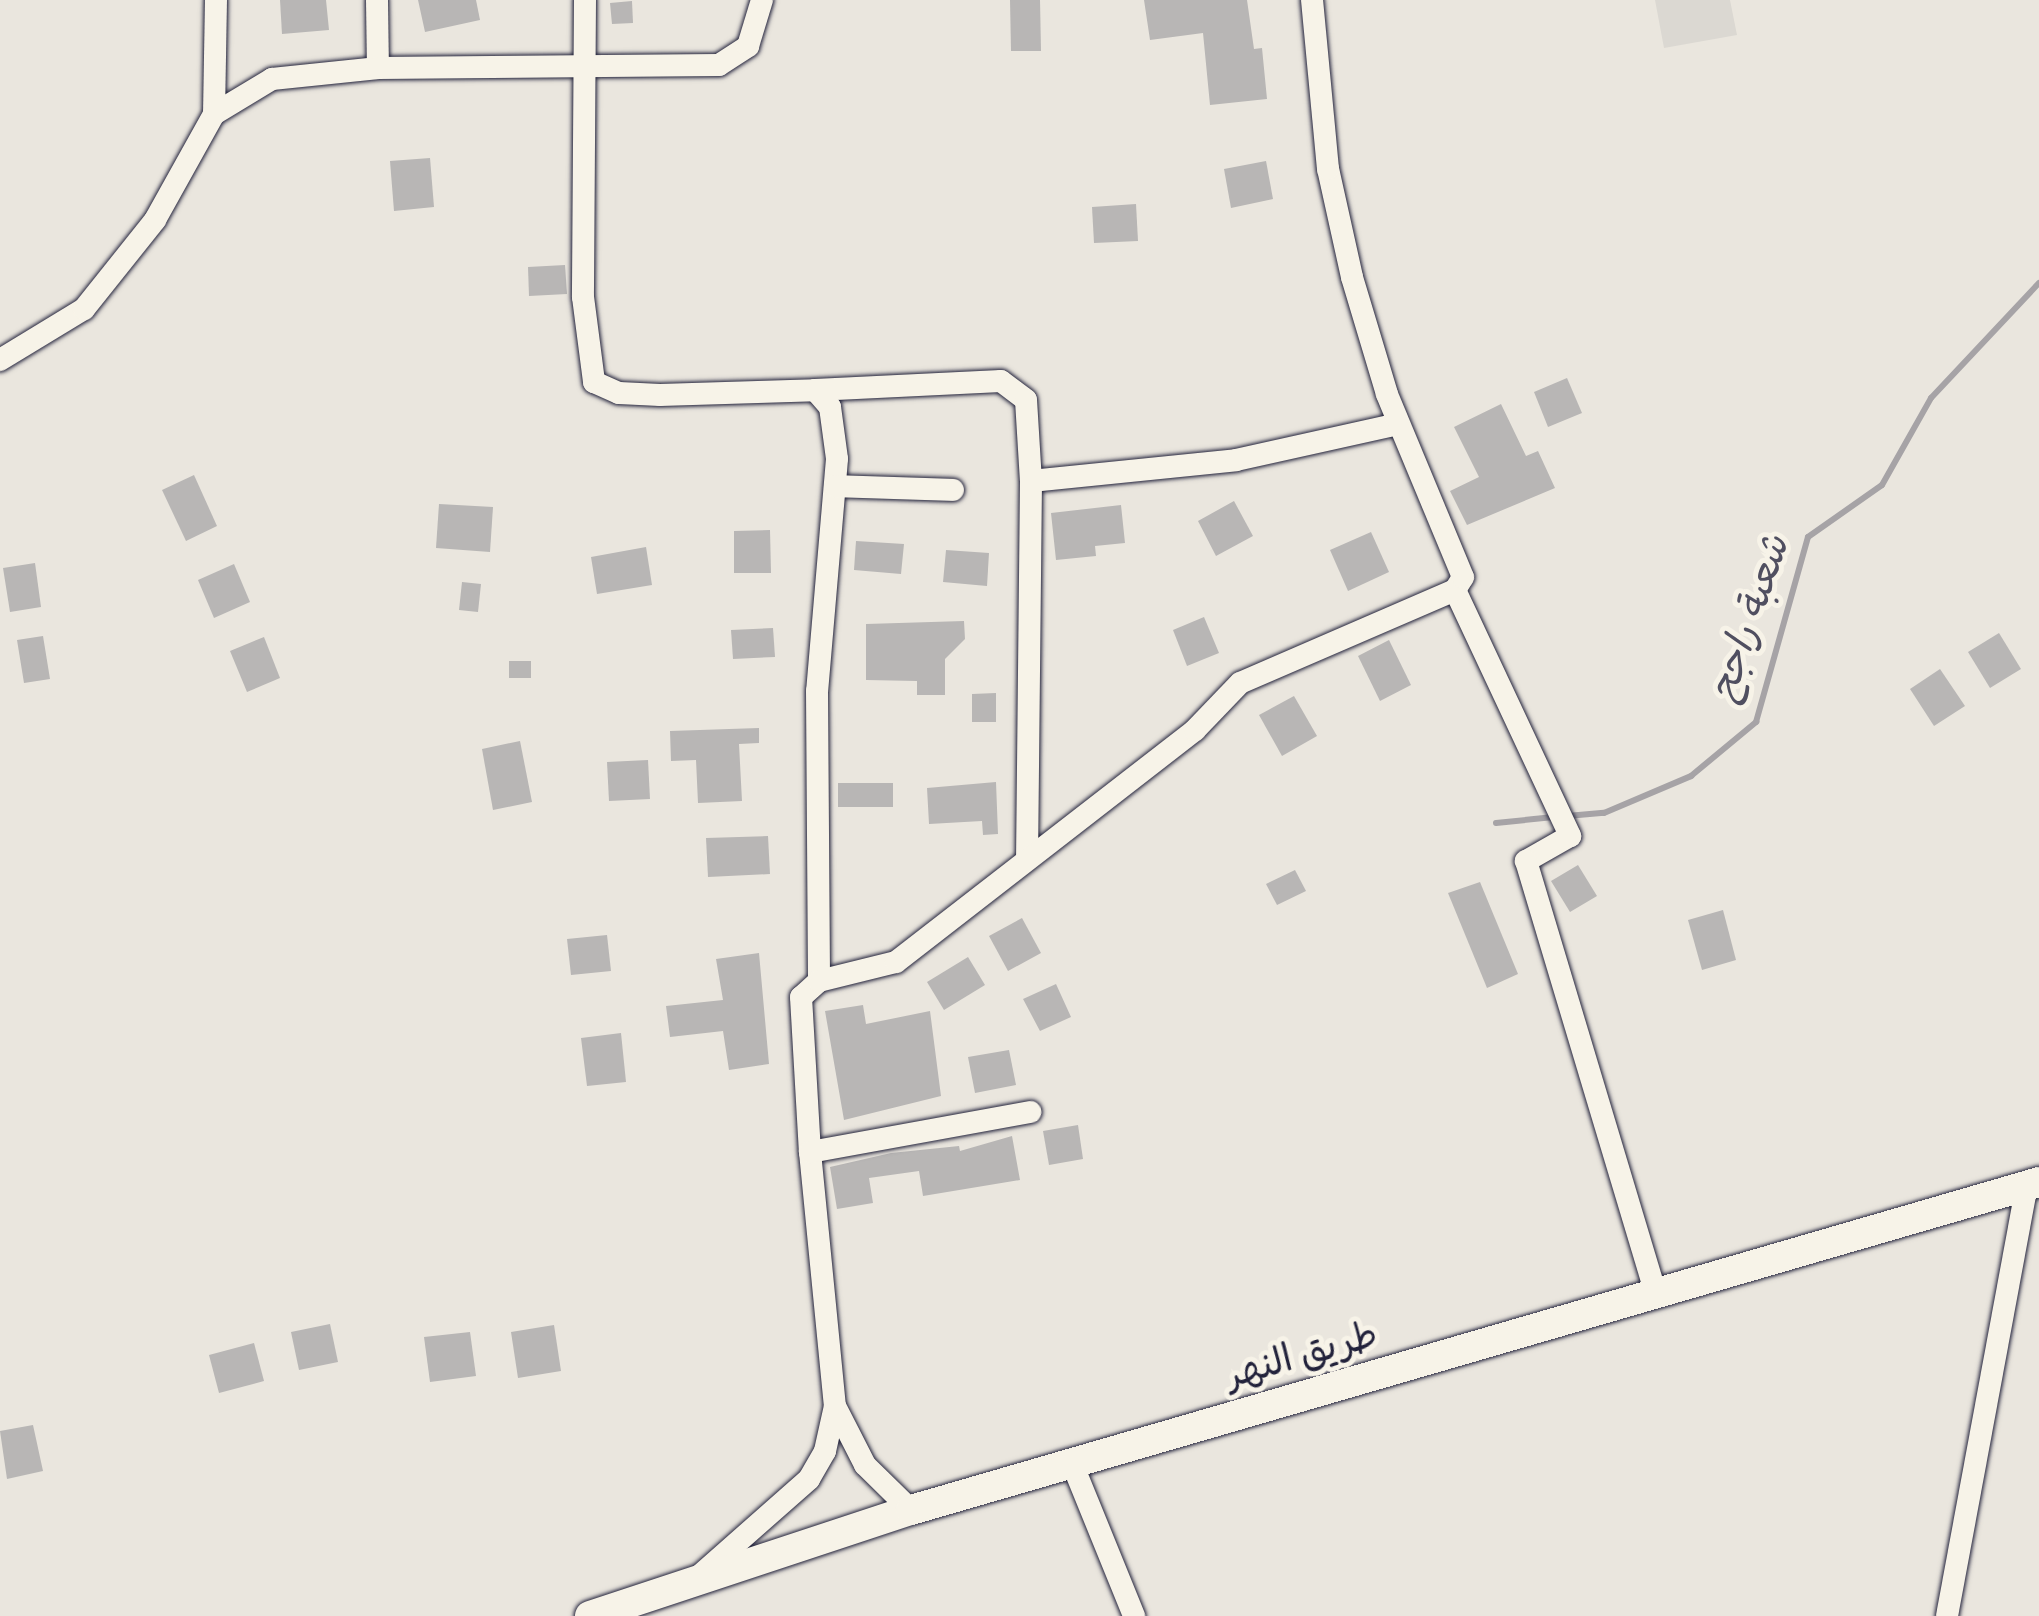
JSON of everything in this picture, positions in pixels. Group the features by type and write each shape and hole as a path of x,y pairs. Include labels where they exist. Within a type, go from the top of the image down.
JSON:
{"main road":[{"name":"طريق النهر","path":"590,1616 911,1510 1074,1468 2033,1184"}],"street":[{"path":"0,360 84,309 156,220 214,114 216,0"},
{"path":"376,0 378,68"},
{"path":"585,0 586,64 579,132 582,297 594,382 619,392 660,395 1001,380 1026,400 1031,416 1027,856"},
{"path":"214,114 272,79 378,68 719,65 748,46 762,0"},
{"path":"693,1581 809,1478 825,1451 835,1406 810,1152 801,997 819,981 896,962 1027,856 1195,730 1240,682 1455,590 1463,576 1386,394 1352,277 1328,169 1312,0"},
{"path":"815,390 830,408 835,486 817,692 819,981"},
{"path":"1031,481 1236,460 1389,426"},
{"path":"835,486 953,490"},
{"path":"1455,590 1570,836 1526,860 1656,1298"},
{"path":"810,1152 1030,1112"},
{"path":"1948,1616 2033,1184"},
{"path":"835,1406 865,1465 911,1510"},
{"path":"1074,1468 1134,1616"}],"shaded area":[{"path":"1655,0 1730,0 1737,35 1664,48"}],"building":[{"path":"280,0 326,0 329,30 282,34"},
{"path":"418,0 476,0 480,20 425,32"},
{"path":"1010,0 1040,0 1041,51 1011,51"},
{"path":"1144,0 1247,0 1254,49 1262,48 1267,99 1210,105 1203,33 1150,40"},
{"path":"632,1 633,23 612,24 610,3"},
{"path":"430,158 434,207 394,211 390,161"},
{"path":"1266,161 1273,199 1231,208 1224,169"},
{"path":"1136,204 1138,241 1094,243 1092,207"},
{"path":"565,265 567,294 529,296 528,267"},
{"path":"1567,378 1582,413 1548,427 1534,392"},
{"path":"1501,404 1526,456 1538,451 1555,488 1467,525 1450,491 1479,477 1454,427"},
{"path":"194,475 217,526 186,541 162,490"},
{"path":"1234,501 1253,536 1216,556 1198,521"},
{"path":"439,504 493,507 490,552 436,548"},
{"path":"1121,505 1125,543 1095,546 1096,556 1056,560 1051,513"},
{"path":"770,530 771,573 734,573 734,531"},
{"path":"1371,532 1389,572 1348,591 1330,550"},
{"path":"856,541 904,544 901,574 854,570"},
{"path":"646,547 652,585 597,594 591,557"},
{"path":"946,550 989,553 987,586 943,582"},
{"path":"35,563 41,607 10,612 3,568"},
{"path":"234,564 250,602 214,618 198,580"},
{"path":"462,582 481,584 478,612 459,610"},
{"path":"1204,617 1219,653 1187,666 1173,630"},
{"path":"964,621 965,639 945,659 945,695 917,695 917,681 866,680 866,624"},
{"path":"773,628 775,657 733,659 731,630"},
{"path":"1999,633 2021,669 1990,688 1968,652"},
{"path":"43,636 50,679 24,683 17,640"},
{"path":"264,637 280,678 247,692 230,651"},
{"path":"1389,640 1411,685 1380,701 1358,656"},
{"path":"509,661 531,661 531,678 509,678"},
{"path":"1940,669 1965,706 1934,726 1910,689"},
{"path":"996,693 996,722 972,722 972,694"},
{"path":"1294,696 1317,736 1282,756 1259,715"},
{"path":"759,728 759,743 739,744 742,801 698,803 696,760 671,761 670,731"},
{"path":"520,741 532,802 493,810 482,749"},
{"path":"648,760 650,799 609,801 607,762"},
{"path":"996,782 998,834 983,835 982,821 929,824 927,788"},
{"path":"838,783 893,783 893,807 838,807"},
{"path":"768,836 770,874 708,877 706,838"},
{"path":"1578,865 1597,896 1570,912 1551,881"},
{"path":"1295,870 1306,891 1277,905 1266,884"},
{"path":"1480,882 1518,974 1487,988 1448,893"},
{"path":"1723,910 1736,960 1702,970 1688,920"},
{"path":"1022,918 1041,953 1008,971 989,936"},
{"path":"607,935 611,971 571,975 567,939"},
{"path":"759,953 769,1064 729,1070 723,1031 670,1037 666,1006 723,1000 716,959"},
{"path":"968,957 985,985 944,1010 927,982"},
{"path":"1056,984 1071,1017 1040,1031 1023,999"},
{"path":"863,1005 866,1024 930,1011 941,1096 844,1120 825,1011"},
{"path":"621,1033 626,1082 587,1086 581,1038"},
{"path":"1009,1050 1016,1085 975,1093 968,1057"},
{"path":"1078,1125 1083,1159 1049,1165 1043,1131"},
{"path":"1012,1136 1020,1180 923,1196 919,1171 869,1178 873,1203 837,1209 830,1167 891,1153 959,1146 960,1151"},
{"path":"330,1324 338,1362 299,1370 291,1332"},
{"path":"554,1325 561,1371 518,1378 511,1332"},
{"path":"470,1332 476,1376 430,1382 424,1337"},
{"path":"254,1343 264,1381 219,1393 209,1355"},
{"path":"33,1425 43,1471 7,1479 0,1431"}],"waterway":[{"name":"شعبة راجح","path":"1567,816 1604,813 1691,776 1756,722 1808,537 1882,485 1931,398 2039,283"},
{"name":"شعبة راجح","path":"1496,823 1554,817"}]}
